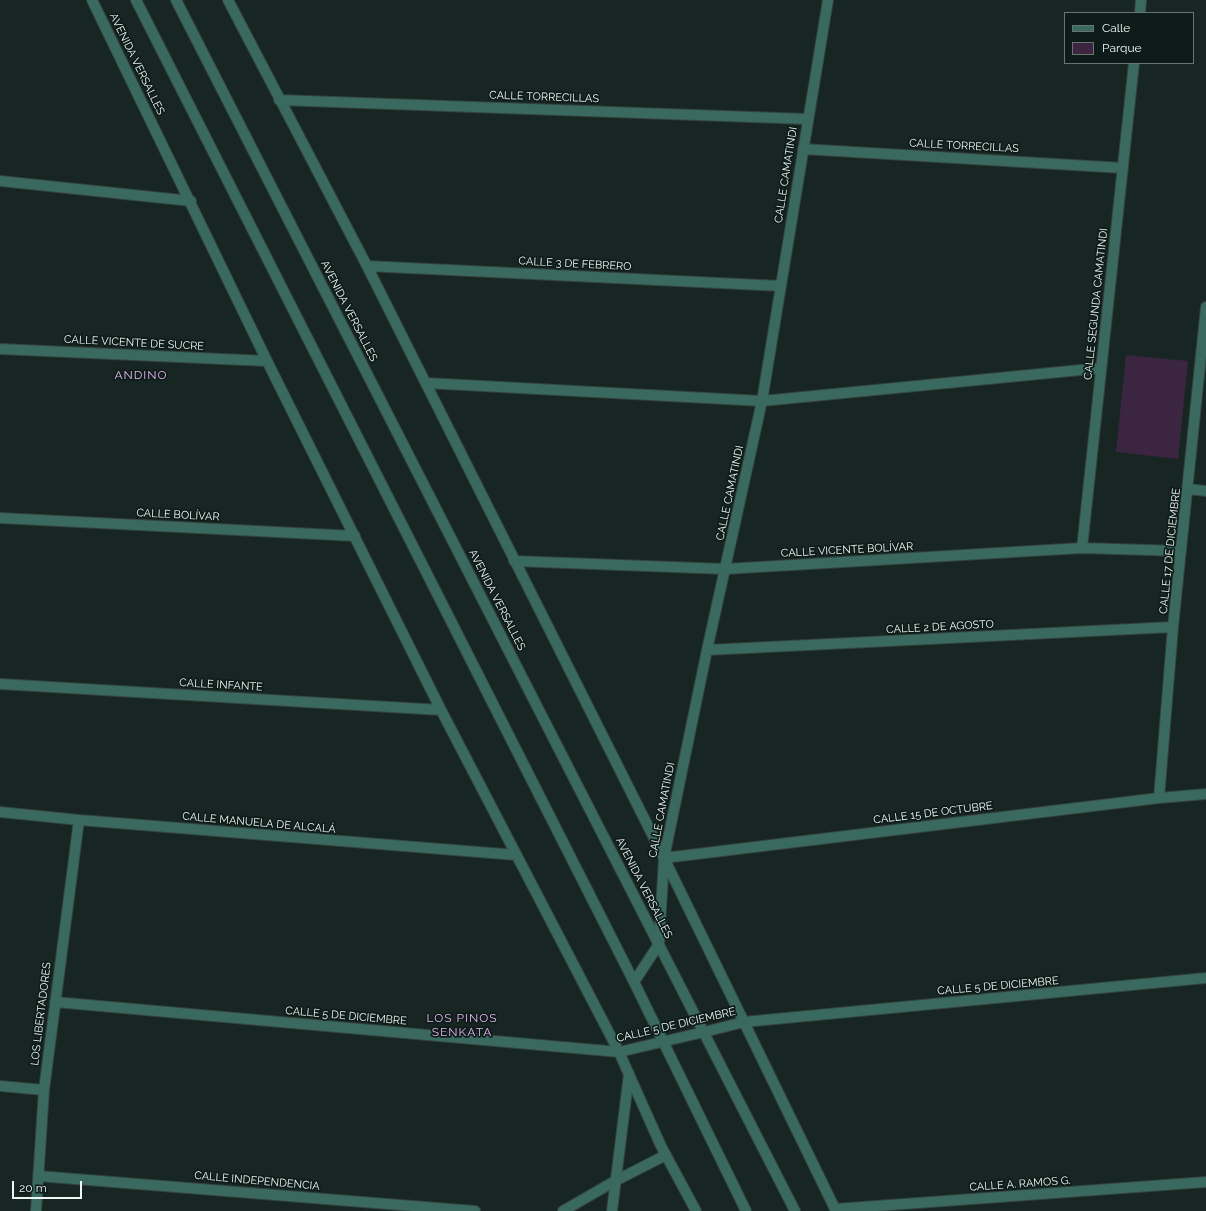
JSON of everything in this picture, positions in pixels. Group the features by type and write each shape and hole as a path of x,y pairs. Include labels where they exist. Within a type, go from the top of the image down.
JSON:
{"street":[{"name":"AVENIDA VERSALLES","path":"92,0 191,201 267,361 441,710 619,1052 666,1155 696,1211"},
{"path":"136,0 634,982 746,1211"},
{"name":"AVENIDA VERSALLES","path":"176,0 795,1211"},
{"path":"228,0 367,266 426,383 664,858 836,1210"},
{"name":"CALLE CAMATINDI","path":"659,944 664,858 707,650 762,401 807,118 828,0"},
{"path":"1140,12 1141,0"},
{"name":"CALLE SEGUNDA CAMATINDI","path":"1082,548 1134,64"},
{"name":"CALLE TORRECILLAS","path":"279,100 807,118"},
{"name":"CALLE TORRECILLAS","path":"803,149 1123,168"},
{"path":"0,181 191,201"},
{"name":"CALLE 3 DE FEBRERO","path":"367,266 781,286"},
{"name":"CALLE 17 DE DICIEMBRE","path":"1158,798 1173,627 1189,489 1206,307"},
{"name":"CALLE VICENTE DE SUCRE","path":"0,349 267,361"},
{"path":"426,383 762,401 1101,368"},
{"path":"1189,489 1206,491"},
{"name":"CALLE BOLÍVAR","path":"0,518 355,536"},
{"name":"CALLE VICENTE BOLÍVAR","path":"514,561 725,569 1082,548 1181,551"},
{"name":"CALLE 2 DE AGOSTO","path":"707,650 1173,627"},
{"name":"CALLE INFANTE","path":"0,684 441,710"},
{"name":"CALLE 15 DE OCTUBRE","path":"664,858 1158,798 1206,794"},
{"name":"CALLE MANUELA DE ALCALÁ","path":"0,812 79,820 516,855"},
{"name":"LOS LIBERTADORES","path":"36,1211 44,1090 79,820"},
{"path":"634,982 659,944"},
{"name":"CALLE 5 DE DICIEMBRE","path":"55,1002 619,1052 744,1022 1206,978"},
{"path":"612,1211 629,1074"},
{"path":"0,1086 44,1090"},
{"path":"563,1211 666,1155"},
{"name":"CALLE INDEPENDENCIA","path":"38,1176 475,1211"},
{"name":"CALLE A. RAMOS G.","path":"836,1210 1206,1182"}],"green space":[{"path":"1126,355 1188,361 1178,459 1116,452"}],"district":[{"name":"ANDINO","path":"141,375"},
{"name":"LOS PINOS SENKATA","path":"462,1025"}]}
